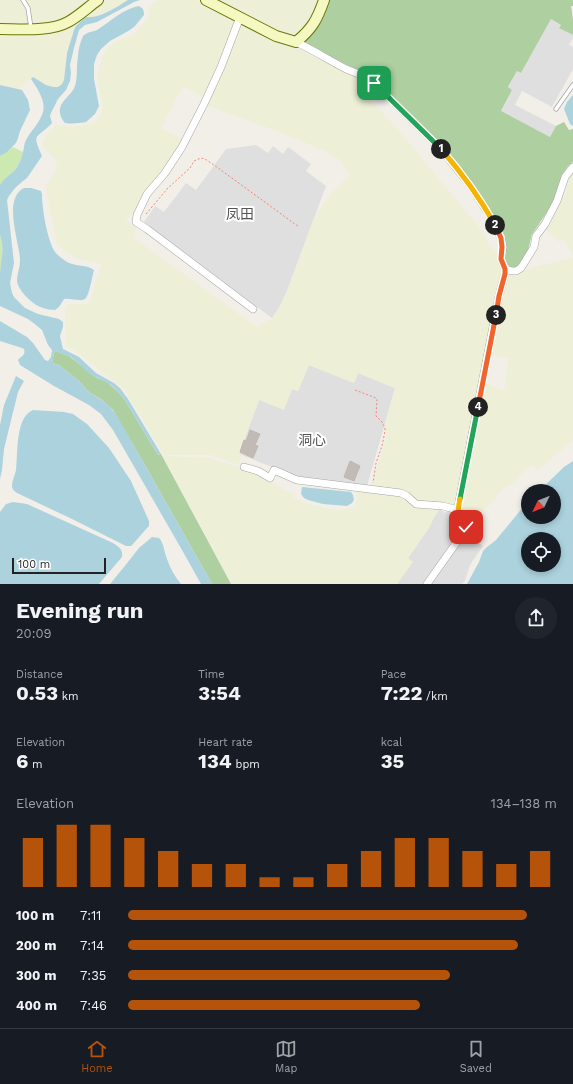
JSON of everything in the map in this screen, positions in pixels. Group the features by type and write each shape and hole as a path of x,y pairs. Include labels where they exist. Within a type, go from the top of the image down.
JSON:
{"street":[{"path":"0,29 31,29 63,24 71,20 98,0"},
{"path":"206,0 276,36 296,42 371,80 442,150 472,188 501,238 501,259 505,269 505,274 499,296 458,510 466,525 466,530 427,584"},
{"path":"296,42 318,18 324,0"},
{"path":"240,17 221,67 182,148 165,173 147,194 136,222 253,309"},
{"path":"505,269 516,271 521,268 534,247 536,236 545,224 557,201 565,177 573,168"},
{"path":"244,467 258,471 270,478 274,470 297,480 401,493 416,504 443,506 458,510"}],"lane":[{"path":"23,0 28,8 31,29"},
{"path":"556,109 573,85"}],"path":[{"path":"140,210 146,214 168,188 190,168 194,161 201,158 209,161 299,227"},
{"path":"355,390 376,398 376,416 385,428 384,440 376,463 372,490"}],"shaded area":[{"path":"551,19 561,25 560,28 573,35 569,45 573,47 573,69 552,107 522,91 515,105 556,126 550,137 501,112 512,90 508,88 517,71 521,73"},
{"path":"256,145 268,153 273,146 283,154 288,147 311,164 306,171 326,186 287,291 272,318 144,222 155,206 164,212 186,183 196,190 226,149"},
{"path":"309,365 354,383 358,373 395,388 367,486 305,480 239,454 259,400 292,389 298,391"},
{"path":"440,509 445,513 449,510 469,528 467,534 483,546 470,565 465,581 462,584 397,584 412,562 408,558"}],"green space":[{"path":"0,0 94,0 66,19 49,25 0,25"},
{"path":"107,0 128,0 109,11 91,18 74,30 67,53 64,80 60,86 53,87 46,85 33,77 19,89 0,85 0,33 39,33"},
{"path":"158,0 196,0 284,43 299,48 363,81 363,93 395,126 483,232 489,245 498,253 501,266 504,271 456,505 418,503 408,495 374,488 374,476 386,439 385,424 395,388 358,373 354,383 309,365 298,391 292,389 284,410 259,400 239,453 241,455 239,465 211,455 164,455 125,390 72,348 66,347 65,308 67,305 71,304 87,304 90,302 101,264 76,258 64,250 56,242 46,190 47,183 57,167 56,160 45,149 43,142 48,132 56,125 74,127 94,123 101,114 103,107 97,79 105,51 116,41 132,36 149,17 149,6","holes":["183,86 209,100 207,106 269,128 323,150 340,160 350,175 332,192 314,218 280,306 272,318 257,327 134,238 136,228 126,220 128,217 137,212 183,139 161,128"]},
{"path":"211,0 320,0 307,25 296,37 283,35"},
{"path":"327,0 573,0 573,6 571,6 573,35 559,28 561,25 551,19 521,73 517,71 508,87 512,90 501,111 550,137 556,126 564,122 569,130 573,129 573,162 568,166 562,175 554,202 532,234 527,254 516,267 510,267 503,259 504,241 466,178 369,76 305,44 305,39"},
{"path":"13,147 23,152 21,158 18,166 0,185 0,156"},
{"path":"573,171 573,255 564,239 559,242 545,229 565,195 569,177"},
{"path":"0,235 3,254 0,272"},
{"path":"573,258 573,440 538,470 532,465 522,473 516,481 499,492 494,501 479,515 474,529 468,524 460,511 485,383 504,391 509,359 490,354 500,297 507,276 509,274 517,273 541,265"},
{"path":"55,351 69,356 97,378 107,382 123,397 158,455 161,454 231,584 212,584 113,410 102,400 89,392 79,381 59,365 52,363"},
{"path":"163,456 209,458 259,474 294,495 293,498 311,505 337,510 356,508 357,490 405,497 440,509 408,558 413,562 397,584 231,584"}],"water":[{"path":"128,0 140,0 97,22 85,25 79,30 70,65 70,81 51,113 50,116 52,123 37,136 36,139 42,156 27,178 15,188 7,200 14,263 10,283 14,297 25,308 38,314 59,319 63,322 60,336 63,349 79,357 96,373 114,383 120,388 128,399 161,454 158,455 123,397 111,385 90,374 71,357 55,351 52,363 59,365 79,381 89,392 106,403 116,414 212,584 201,584 113,430 101,414 89,405 20,365 18,360 24,355 24,349 0,341 0,321 27,337 45,360 48,361 51,357 52,350 48,345 42,330 28,319 0,306 2,250 0,235 0,185 18,165 22,156 24,144 43,114 44,109 42,98 31,79 33,77 46,85 53,87 58,87 62,84 64,80 67,53 76,26 86,17 102,14"},
{"path":"139,6 143,9 144,15 135,26 110,41 97,55 94,64 94,79 99,106 95,114 86,122 65,123 61,117 60,109 62,103 72,92 75,86 78,52 83,36 97,30 122,13"},
{"path":"0,85 22,90 28,100 30,110 17,141 7,152 0,156"},
{"path":"573,95 573,126 570,124 564,109 567,102"},
{"path":"24,188 31,188 41,191 47,232 55,252 70,264 88,267 94,270 89,292 86,298 82,300 64,299 55,310 49,309 39,307 32,302 18,285 17,279 20,261 13,211 14,202 18,194"},
{"path":"16,376 24,381 18,392 4,449 0,479 0,425 4,405"},
{"path":"33,410 73,414 87,424 109,448 131,481 149,521 149,526 131,546 126,546 13,490 12,484 16,470 20,428 27,414"},
{"path":"573,461 573,584 467,584 483,551 496,540 521,510 521,524 561,524 561,484 546,484 564,467"},
{"path":"302,487 351,492 354,500 347,506 323,504 304,498 301,494"},
{"path":"13,502 27,504 113,543 121,550 122,557 99,584 0,584 0,512 6,504"},
{"path":"152,537 159,538 161,540 170,566 181,584 110,584 139,548"}],"building":[{"path":"250,430 260,434 255,445 258,446 253,458 240,452 244,440 246,441"},
{"path":"350,461 360,466 354,481 344,477"}],"district":[{"name":"凤田","path":"240,214"},
{"name":"洞心","path":"312,440"}],"route":[{"path":"374,83 442,150 482,203 499,233 502,242 501,259 504,265 505,274 499,296 458,507 459,514 466,527"}]}
